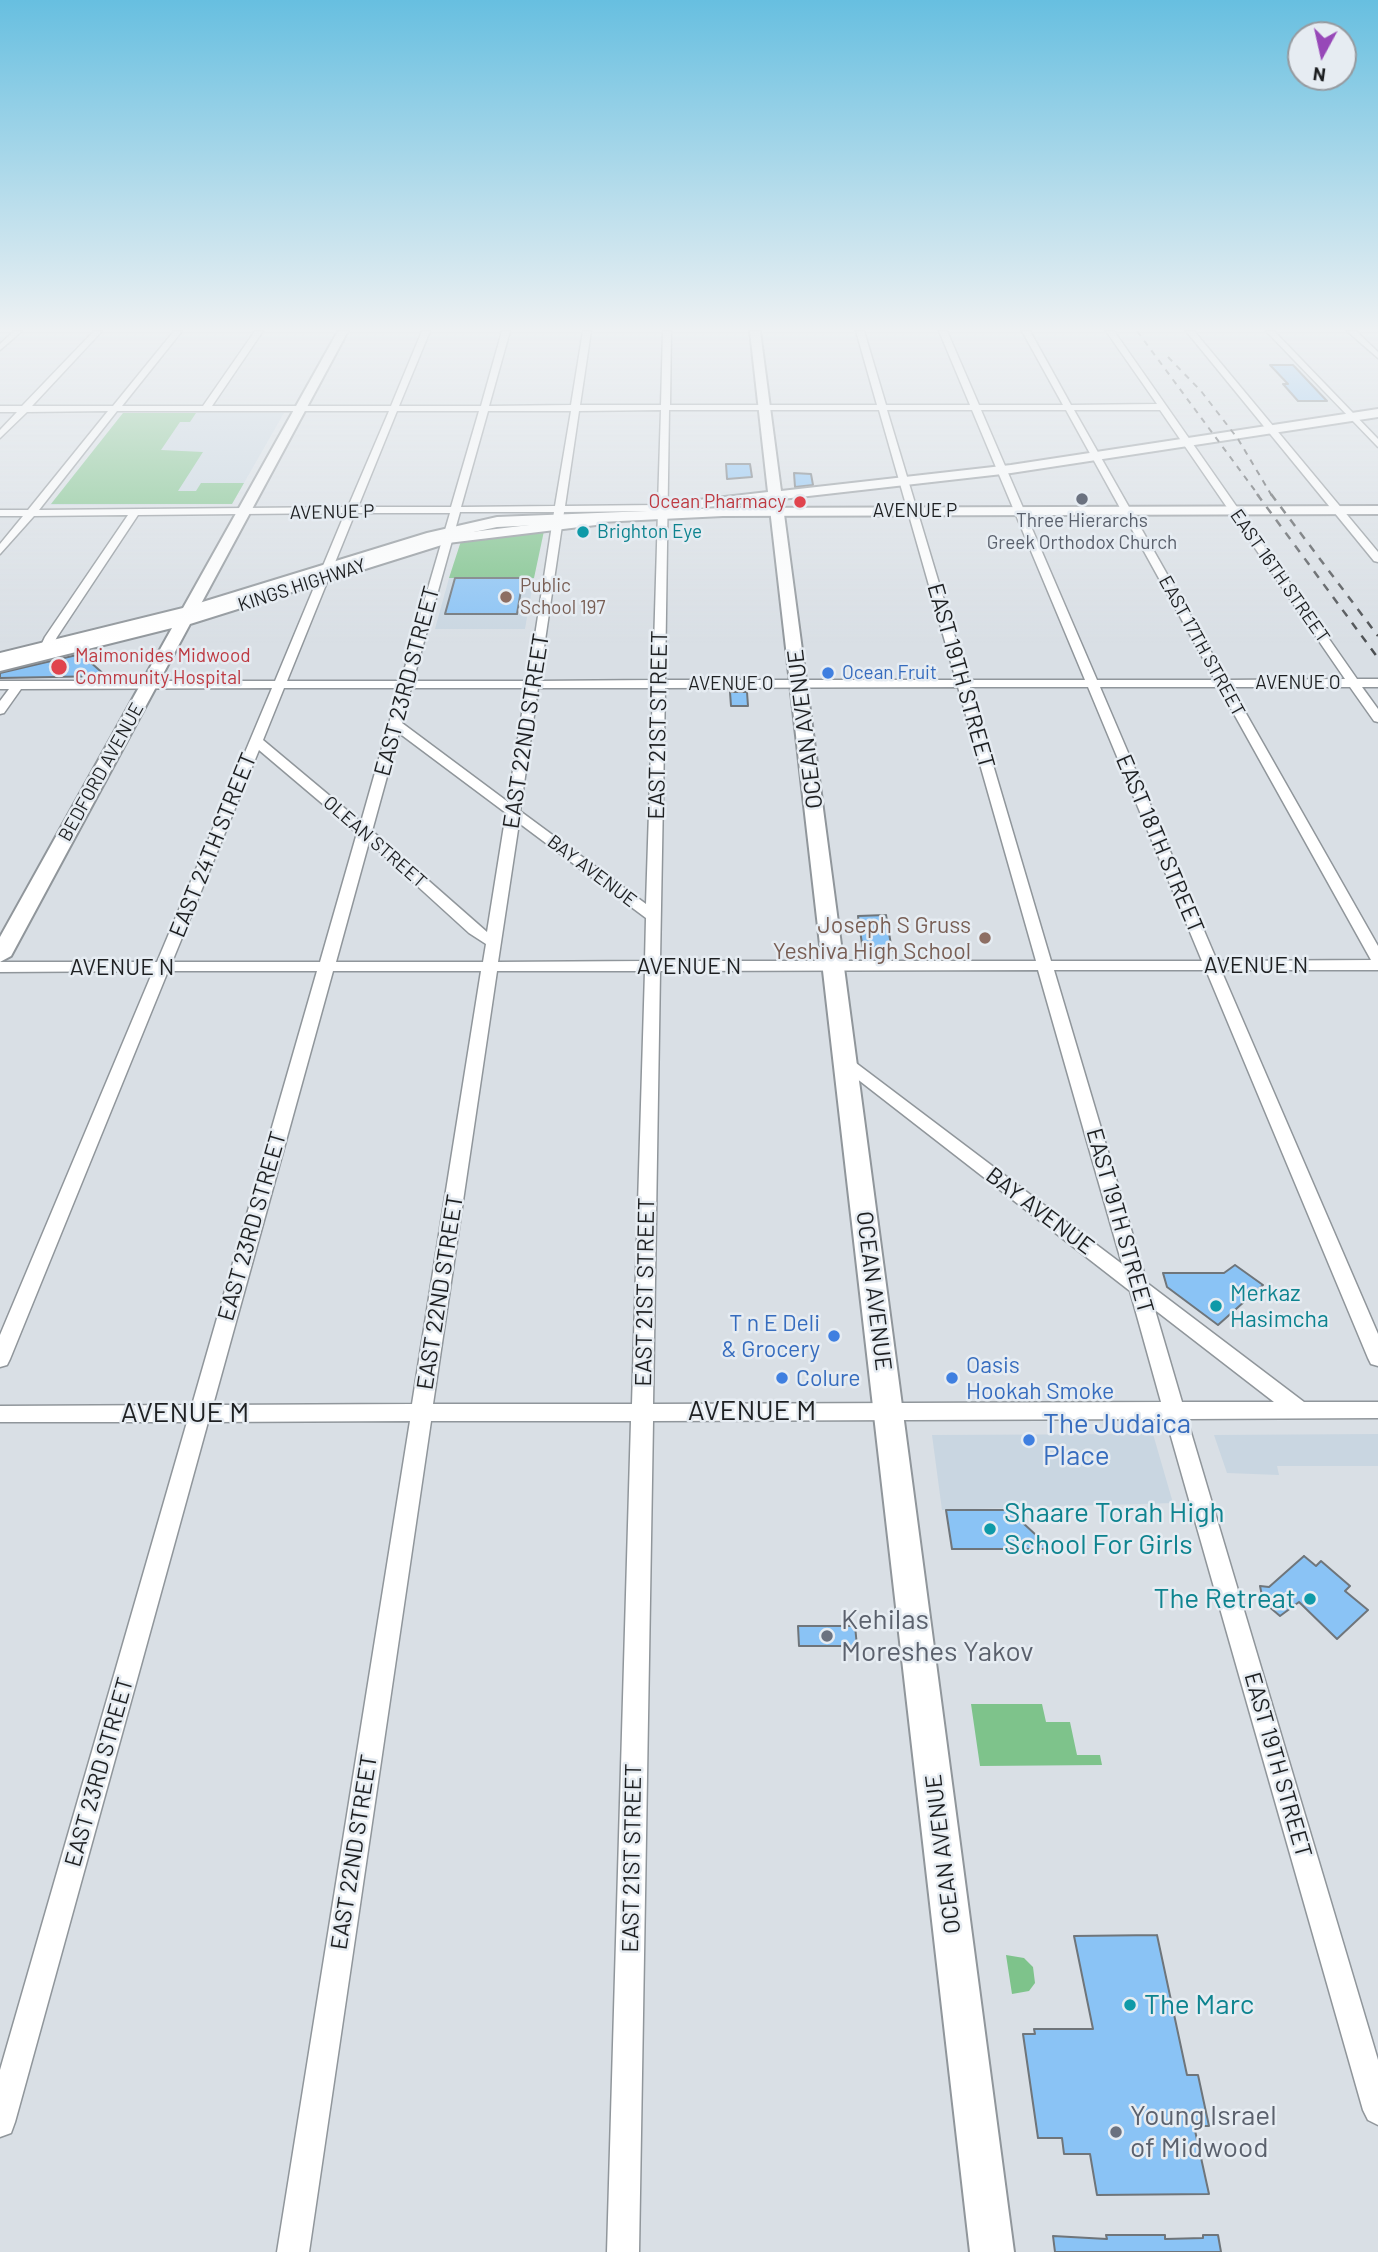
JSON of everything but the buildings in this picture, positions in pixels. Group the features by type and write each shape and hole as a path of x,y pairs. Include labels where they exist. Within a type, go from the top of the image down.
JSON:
{"main road":[{"name":"BEDFORD AVENUE","path":"0,956 284,436"},
{"name":"OCEAN AVENUE","path":"770,436 992,2252"},
{"path":"663,511 741,498 1002,470 1218,436"},
{"name":"AVENUE P","path":"663,511 1378,510"},
{"name":"KINGS HIGHWAY","path":"0,658 188,612 450,526 663,511"},
{"name":"KINGS HIGHWAY","path":"0,649 47,646"},
{"name":"KINGS HIGHWAY","path":"0,666 47,646"}],"street":[{"path":"0,551 93,436"},
{"name":"EAST 24TH STREET","path":"0,1359 382,436"},
{"name":"EAST 23RD STREET","path":"0,2122 476,436"},
{"name":"EAST 22ND STREET","path":"293,2252 571,436"},
{"name":"EAST 21ST STREET","path":"623,2252 664,436"},
{"name":"EAST 19TH STREET","path":"891,436 1378,2110"},
{"name":"EAST 18TH STREET","path":"987,436 1378,1358"},
{"name":"EAST 17TH STREET","path":"1085,436 1378,962"},
{"name":"EAST 16TH STREET","path":"1183,436 1378,718"},
{"path":"1277,436 1378,559"},
{"name":"AVENUE P","path":"0,513 351,512 450,526 663,511"},
{"path":"47,646 134,513"},
{"name":"AVENUE O","path":"0,685 1378,683"},
{"path":"0,710 17,685"},
{"name":"BAY AVENUE","path":"395,724 654,917"},
{"name":"OLEAN STREET","path":"256,741 365,832 474,930 495,943"},
{"name":"AVENUE N","path":"0,967 834,967 1378,962"},
{"name":"BAY AVENUE","path":"846,1064 1300,1410"},
{"name":"AVENUE M","path":"0,1414 1378,1410"}],"shaded area":[{"path":"105,436 271,436 232,504 50,505"},
{"path":"449,578 534,578 525,629 435,629"},
{"path":"1153,1434 1173,1503 942,1510 932,1435"},
{"path":"1378,1434 1378,1466 1277,1466 1279,1475 1227,1473 1214,1435"}],"green space":[{"path":"105,436 170,436 161,450 203,452 178,491 196,491 201,483 244,483 232,504 51,504"},
{"path":"544,531 534,578 449,578 461,541"},
{"path":"971,1704 1042,1704 1046,1722 1070,1722 1077,1755 1100,1755 1102,1765 980,1766"},
{"path":"1006,1955 1024,1958 1033,1967 1035,1983 1029,1991 1012,1994"}],"railway":[{"path":"1215,436 1259,496"},
{"path":"1236,436 1272,496"},
{"path":"1257,494 1378,658"},
{"path":"1271,494 1378,636"}],"place":[{"name":"Three Hierarchs Greek Orthodox Church","path":"1082,499"},
{"name":"Ocean Pharmacy","path":"800,502"},
{"name":"Brighton Eye","path":"583,532"},
{"name":"Public School 197","path":"506,597"},
{"name":"Maimonides Midwood Community Hospital","path":"59,667"},
{"name":"Ocean Fruit","path":"828,673"},
{"name":"Joseph S Gruss Yeshiva High School","path":"985,938"},
{"name":"Merkaz Hasimcha","path":"1216,1306"},
{"name":"T n E Deli & Grocery","path":"834,1336"},
{"name":"Colure","path":"782,1378"},
{"name":"Oasis Hookah Smoke","path":"952,1378"},
{"name":"The Judaica Place","path":"1029,1440"},
{"name":"Shaare Torah High School For Girls","path":"990,1529"},
{"name":"The Retreat","path":"1310,1599"},
{"name":"Kehilas Moreshes Yakov","path":"827,1636"},
{"name":"The Marc","path":"1130,2005"},
{"name":"Young Israel of Midwood","path":"1116,2132"}]}
